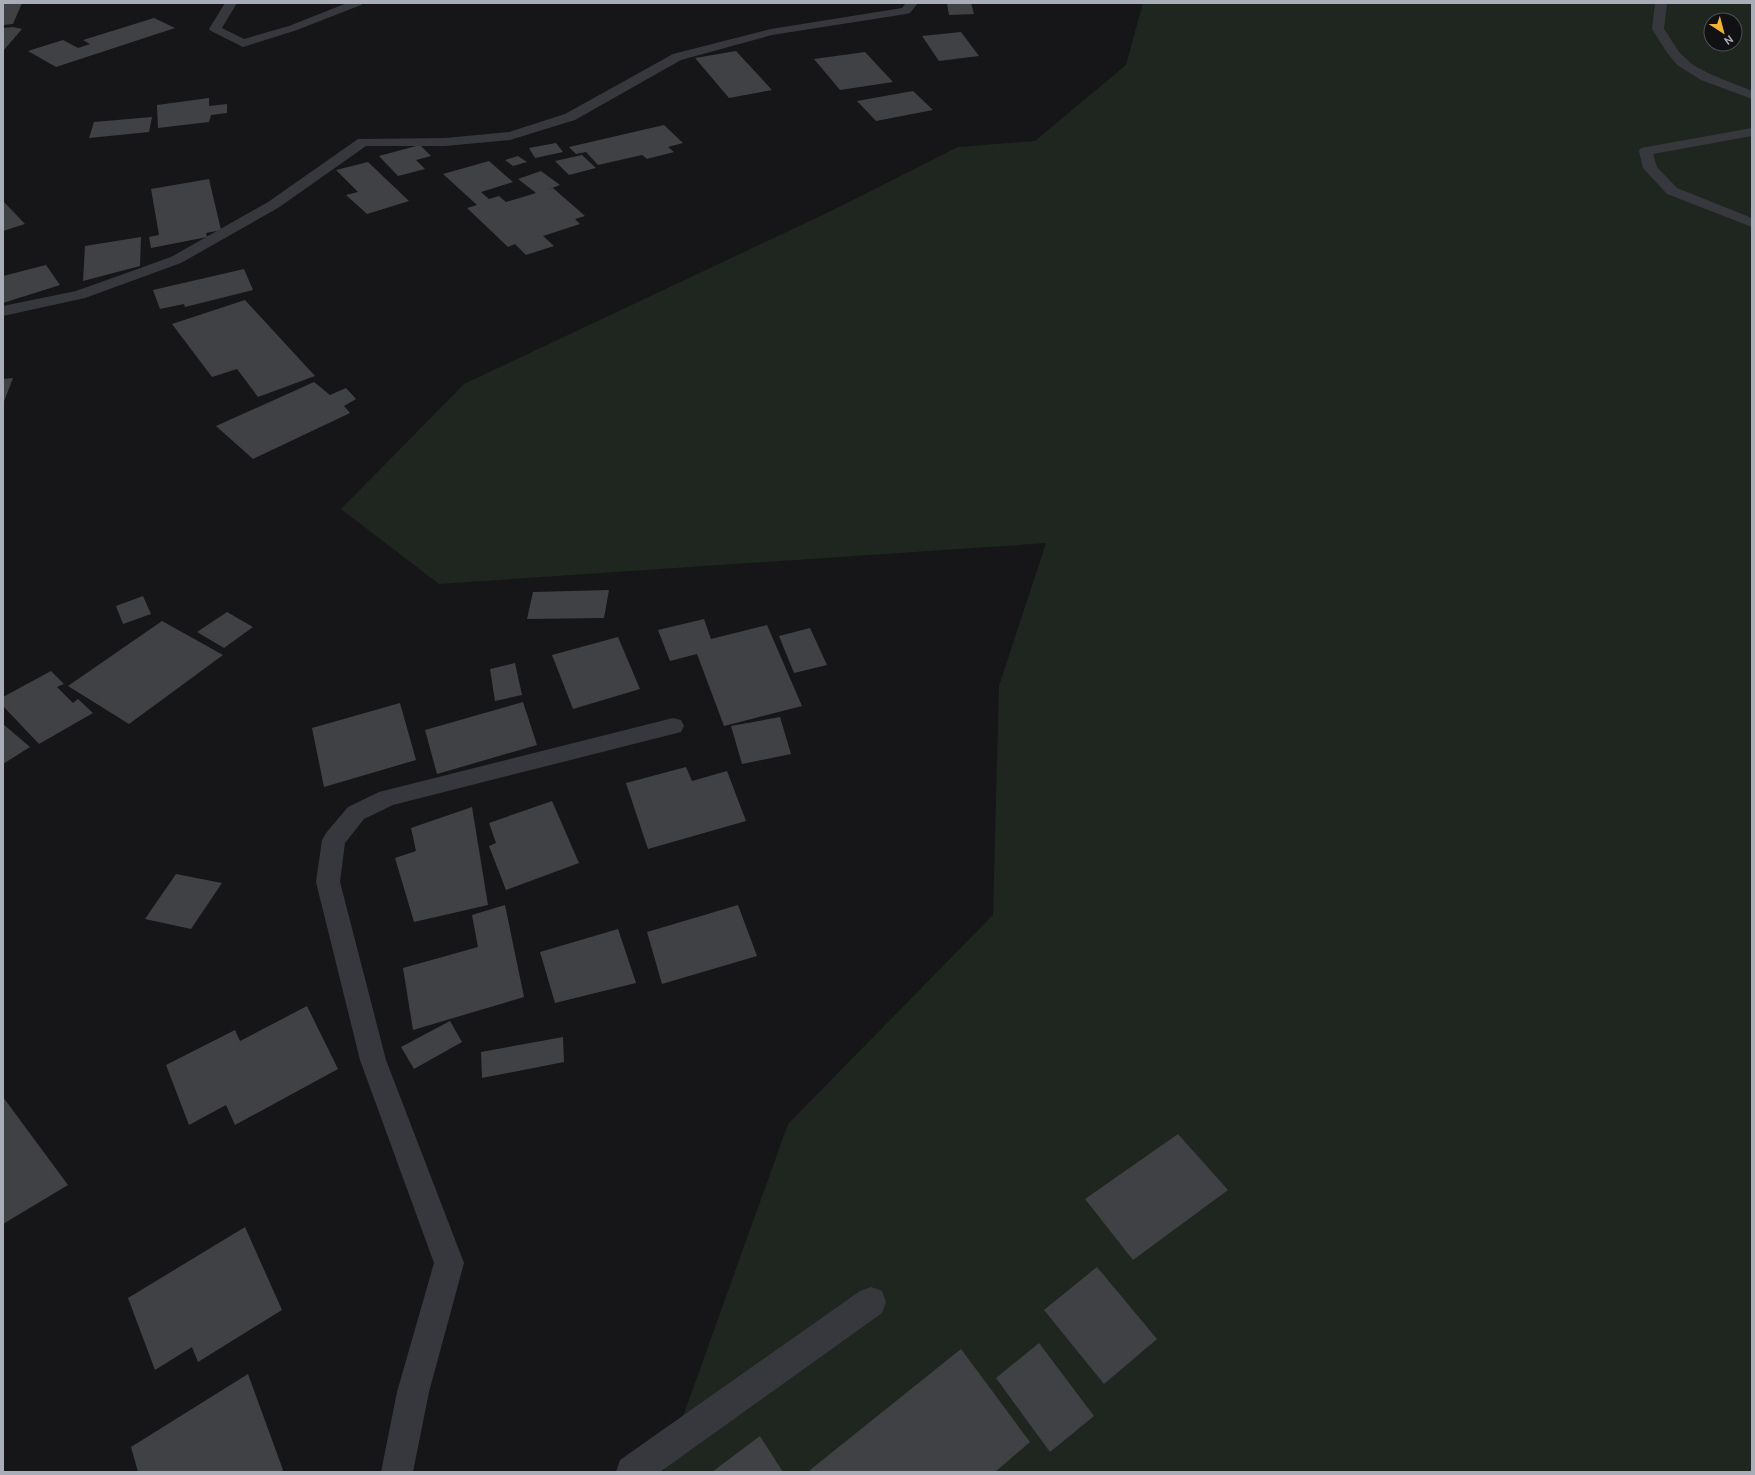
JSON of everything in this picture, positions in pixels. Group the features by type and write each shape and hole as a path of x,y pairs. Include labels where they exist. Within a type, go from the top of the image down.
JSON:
{"street":[{"path":"231,3 215,29 243,43 293,28 357,3"},
{"path":"3,311 80,295 176,260 273,205 363,142 445,142 510,136 570,117 677,57 771,32 906,11 912,3"},
{"path":"1661,3 1658,29 1680,61 1706,76 1752,95"},
{"path":"1752,132 1646,151 1650,168 1672,191 1752,223"},
{"path":"397,1472 414,1392 450,1263 373,1060 328,882 334,840 356,813 387,798 673,726"},
{"path":"632,1472 871,1302"}],"shaded area":[{"path":"1143,3 1752,3 1752,1472 663,1472 788,1124 993,915 999,686 1046,543 439,584 341,509 464,384 831,211 958,147 1035,141 1126,65"}],"building":[{"path":"3,3 22,3 13,24 3,25"},
{"path":"971,3 974,14 949,15 947,4"},
{"path":"154,18 175,28 56,67 28,51 63,40 78,48 90,44 83,40"},
{"path":"13,27 22,29 3,51 3,28"},
{"path":"961,32 979,56 939,61 922,36"},
{"path":"736,51 772,90 729,98 695,58"},
{"path":"865,52 893,82 840,90 814,59"},
{"path":"913,91 933,110 876,121 857,101"},
{"path":"209,98 209,106 227,104 227,113 211,115 209,122 158,128 157,105"},
{"path":"152,117 149,132 89,138 94,122"},
{"path":"664,125 683,143 668,147 674,152 647,159 642,155 598,165 586,152 576,154 569,147"},
{"path":"556,143 563,152 535,158 529,148"},
{"path":"420,145 431,156 416,160 425,169 398,176 379,156"},
{"path":"582,155 596,168 569,175 555,161"},
{"path":"518,156 527,162 513,166 505,160"},
{"path":"489,161 513,182 481,192 489,199 499,196 506,202 536,193 518,179 541,171 560,185 547,190 553,188 585,216 575,219 580,224 543,236 554,246 526,255 515,244 508,247 467,208 477,205 443,174"},
{"path":"368,162 409,201 367,214 346,195 358,192 336,170"},
{"path":"209,179 221,230 206,233 207,237 151,248 149,237 159,235 151,189"},
{"path":"4,202 25,224 3,231"},
{"path":"141,237 140,266 83,281 85,246"},
{"path":"46,265 60,285 3,303 3,276"},
{"path":"244,269 253,290 185,307 184,304 160,309 153,290"},
{"path":"245,300 315,376 258,397 237,369 212,377 172,324"},
{"path":"13,378 3,404 3,379"},
{"path":"314,382 330,395 346,388 356,399 344,406 350,413 253,459 216,426"},
{"path":"609,590 604,618 527,619 533,592"},
{"path":"143,596 151,614 123,624 116,606"},
{"path":"227,612 253,627 224,648 197,632"},
{"path":"704,619 711,639 767,625 802,706 724,726 697,654 670,661 658,630"},
{"path":"162,621 223,655 129,724 68,686"},
{"path":"810,628 827,665 794,673 779,636"},
{"path":"618,637 640,689 573,709 552,655"},
{"path":"515,663 522,695 495,701 490,669"},
{"path":"51,671 64,684 57,687 73,703 78,699 93,713 39,744 3,706 3,697"},
{"path":"523,702 537,745 437,774 425,730"},
{"path":"400,703 416,760 324,787 312,728"},
{"path":"780,717 791,754 742,764 731,726"},
{"path":"3,724 30,747 3,764"},
{"path":"686,767 692,781 727,771 746,821 648,849 626,783"},
{"path":"552,801 579,863 506,890 489,846 496,843 489,823"},
{"path":"472,807 488,905 414,922 395,858 416,851 411,828"},
{"path":"176,874 222,883 191,929 145,919"},
{"path":"505,905 524,997 413,1030 403,968 478,947 472,915"},
{"path":"738,905 757,956 662,984 647,932"},
{"path":"618,929 636,983 555,1003 540,952"},
{"path":"307,1006 338,1069 235,1125 226,1105 189,1125 166,1065 235,1030 240,1041"},
{"path":"450,1021 462,1042 414,1069 401,1047"},
{"path":"563,1037 564,1062 482,1078 481,1052"},
{"path":"3,1097 68,1185 3,1224"},
{"path":"1178,1134 1228,1190 1133,1260 1085,1199"},
{"path":"245,1227 282,1310 198,1362 192,1347 155,1370 128,1298"},
{"path":"1097,1267 1157,1339 1104,1384 1044,1310"},
{"path":"1039,1343 1094,1416 1050,1452 996,1378"},
{"path":"961,1349 1030,1442 995,1472 811,1472 810,1470"},
{"path":"248,1374 283,1470 280,1472 138,1472 131,1447"},
{"path":"760,1436 783,1472 712,1472"}]}
